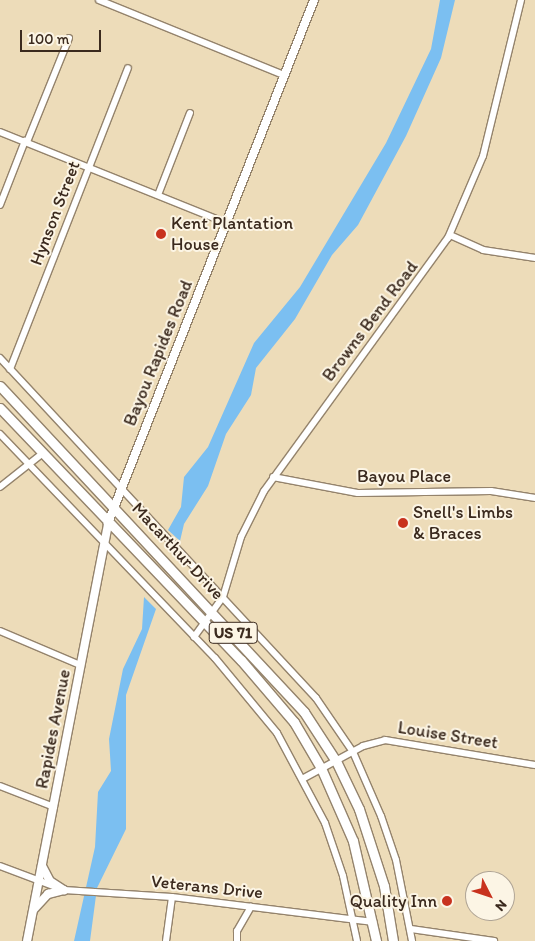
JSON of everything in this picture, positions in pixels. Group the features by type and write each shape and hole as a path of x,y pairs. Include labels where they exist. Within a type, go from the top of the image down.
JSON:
{"highway":[{"name":"Macarthur Drive","path":"0,386 287,691 336,761 372,846 391,925 393,941"},
{"name":"Macarthur Drive","path":"0,408 206,625 289,716 321,768 354,841 376,941"},
{"path":"43,452 54,442"},
{"path":"373,922 391,925"}],"main road":[{"name":"Bayou Rapides Road","path":"108,523 121,484 314,0"},
{"name":"Rapides Avenue","path":"27,941 108,523"},
{"path":"42,865 50,880 66,890"},
{"path":"34,909 48,894 66,890"}],"street":[{"path":"99,0 284,75"},
{"name":"Browns Bend Road","path":"194,637 215,614 223,597 241,537 274,477 450,235 483,156 521,0"},
{"path":"0,205 69,38"},
{"name":"Hynson Street","path":"10,369 128,68"},
{"path":"158,195 190,113"},
{"path":"0,132 226,223"},
{"path":"450,235 483,250 535,258"},
{"name":"Macarthur Drive","path":"0,358 121,484 316,698 354,752 396,860 412,941"},
{"path":"0,434 194,637 266,717 304,778 337,856 357,941"},
{"path":"0,487 43,452"},
{"name":"Bayou Place","path":"274,477 358,493 491,491 535,498"},
{"path":"0,631 80,665"},
{"name":"Louise Street","path":"304,778 354,752 385,740 535,765"},
{"path":"0,786 54,807"},
{"name":"Veterans Drive","path":"0,866 66,890 172,897 373,922"},
{"path":"166,941 172,897"},
{"path":"237,941 237,930 251,907"},
{"path":"411,929 494,941"}],"water":[{"path":"440,0 455,0 441,58 406,136 358,225 332,255 295,319 256,368 251,395 226,434 208,486 184,524 180,541 168,530 181,507 184,477 208,447 254,343 300,287 386,143 431,49"},
{"path":"144,597 156,609 126,695 126,829 97,888 90,941 74,941 95,847 98,792 111,771 109,739 123,669 142,629"}],"place":[{"name":"Kent Plantation House","path":"161,234"},
{"name":"Snell's Limbs & Braces","path":"403,523"},
{"name":"Quality Inn","path":"447,901"}]}
